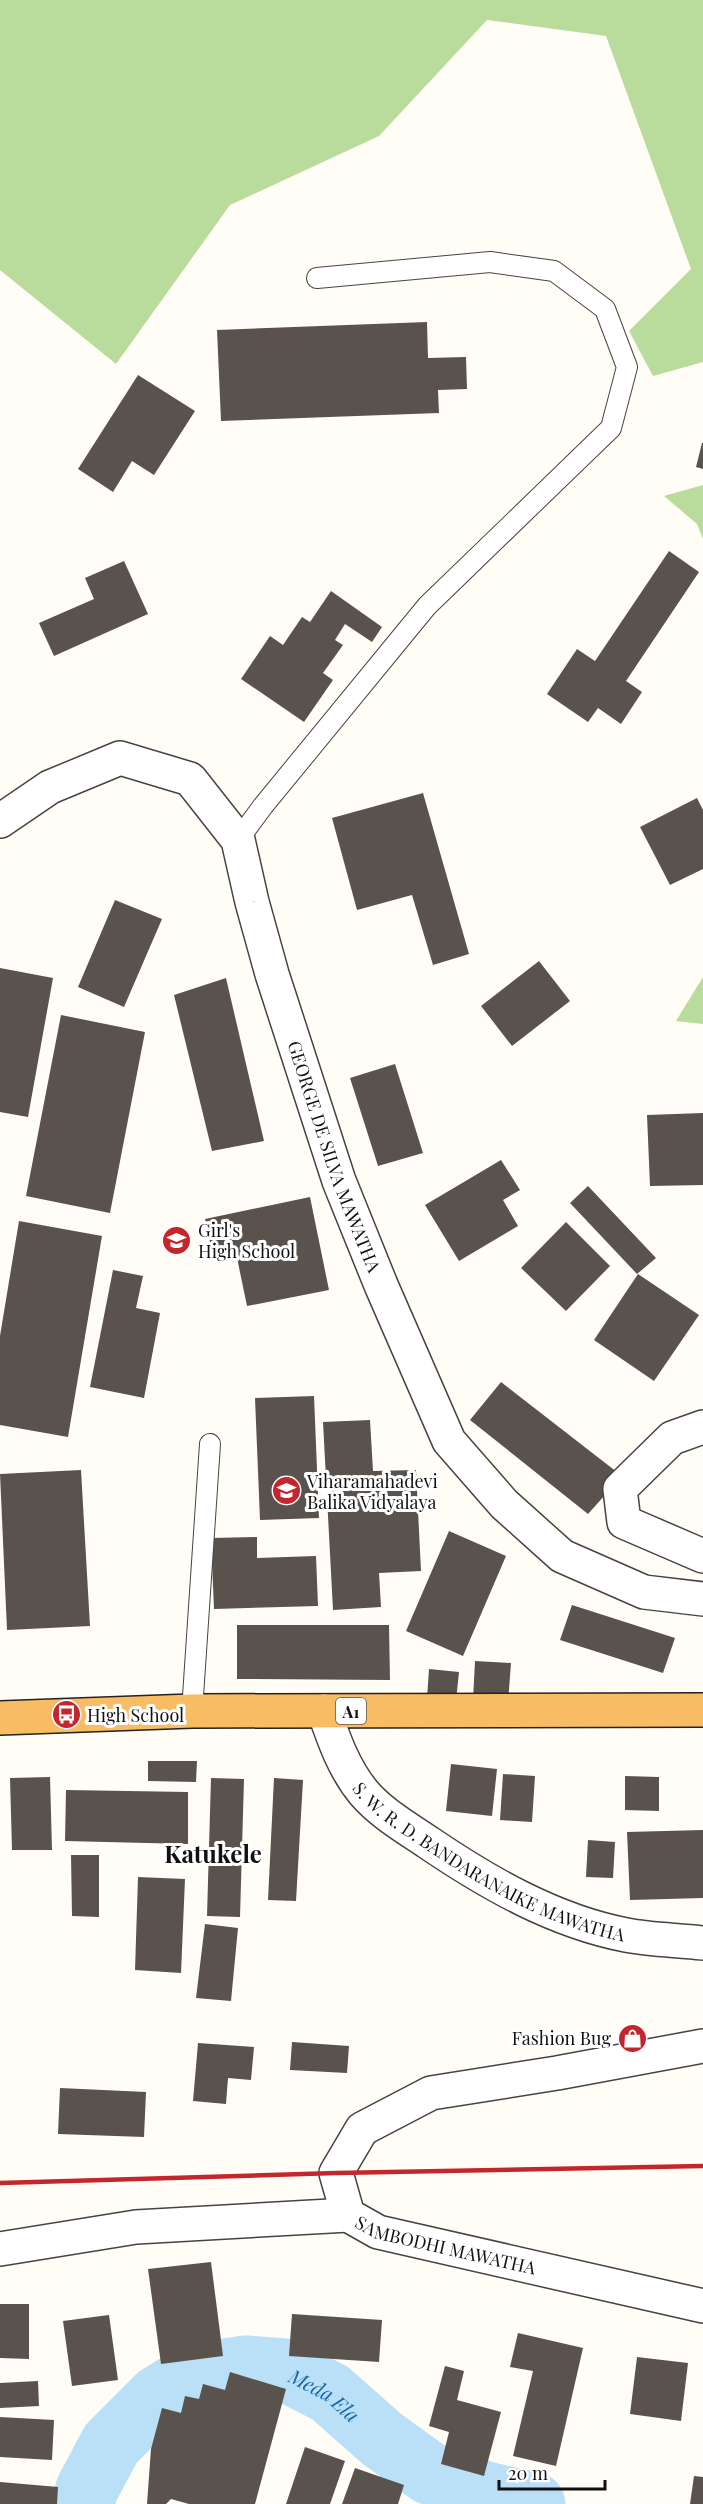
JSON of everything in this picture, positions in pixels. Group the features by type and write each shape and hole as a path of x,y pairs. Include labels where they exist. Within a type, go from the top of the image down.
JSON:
{"highway":[{"name":"A1","path":"0,1718 192,1711 703,1710"}],"street":[{"name":"GEORGE DE SILVA MAWATHA","path":"0,821 50,787 120,758 190,779 238,840 272,974 339,1181 381,1285 449,1441 504,1504 562,1556 645,1592 703,1599"},
{"path":"703,1427 672,1438 620,1490 624,1522 703,1556"},
{"name":"S. W. R. D. BANDARANAIKE MAWATHA","path":"324,1711 335,1744 348,1771 364,1794 387,1814 451,1858 556,1915 626,1935 703,1943"},
{"name":"SAMBODHI MAWATHA","path":"703,2046 557,2073 431,2092 362,2129 336,2173 348,2215 378,2232 703,2306"},
{"path":"0,2249 136,2227 348,2215"}],"lane":[{"path":"238,840 263,806 427,606 611,428 627,367 604,309 554,271 490,262 317,278"},
{"path":"192,1711 210,1444"}],"green space":[{"path":"0,0 703,0 703,362 653,376 629,331 691,269 606,36 487,20 379,136 230,205 116,364 0,270"},
{"path":"703,485 703,539 697,524 664,496"},
{"path":"703,977 703,1024 676,1021"}],"building":[{"path":"427,322 428,358 466,357 467,389 438,390 439,413 221,421 217,330"},
{"path":"138,375 195,411 154,475 132,461 113,492 78,469"},
{"path":"703,443 703,469 696,467"},
{"path":"669,551 699,572 626,681 642,692 621,724 598,708 588,722 547,694 577,649 595,661"},
{"path":"124,561 148,614 54,656 39,623 94,599 85,578"},
{"path":"331,591 382,627 372,642 345,624 335,640 343,645 323,673 333,680 304,722 241,679 270,636 283,645 302,617 310,622"},
{"path":"423,793 469,954 433,965 412,895 357,910 332,818"},
{"path":"697,798 703,810 703,869 670,885 640,827"},
{"path":"115,900 162,919 124,1007 78,987"},
{"path":"539,961 570,1001 512,1046 481,1006"},
{"path":"0,968 53,978 28,1117 0,1112"},
{"path":"226,978 264,1141 212,1151 174,995"},
{"path":"61,1015 145,1032 110,1213 26,1196"},
{"path":"395,1064 423,1153 378,1166 350,1078"},
{"path":"703,1113 703,1185 650,1186 647,1115"},
{"path":"501,1160 520,1190 503,1200 518,1226 459,1261 425,1205"},
{"path":"588,1186 656,1258 637,1274 570,1203"},
{"path":"310,1197 329,1290 247,1306 236,1253 212,1251 205,1219"},
{"path":"19,1221 102,1236 68,1437 0,1425 0,1336"},
{"path":"566,1222 610,1266 566,1311 521,1268"},
{"path":"113,1270 143,1276 136,1308 160,1313 144,1398 90,1387"},
{"path":"638,1274 699,1315 654,1381 594,1340"},
{"path":"501,1382 622,1476 588,1514 470,1420"},
{"path":"314,1396 319,1518 260,1520 255,1398"},
{"path":"370,1420 373,1471 416,1470 421,1571 379,1573 381,1607 333,1610 323,1422"},
{"path":"81,1470 90,1626 7,1630 0,1474"},
{"path":"449,1531 506,1556 463,1656 406,1631"},
{"path":"257,1537 257,1558 316,1556 318,1606 214,1609 211,1538"},
{"path":"572,1605 675,1638 663,1673 560,1640"},
{"path":"237,1625 389,1625 390,1680 237,1679"},
{"path":"475,1661 511,1663 508,1703 473,1700"},
{"path":"429,1669 459,1672 456,1701 427,1698"},
{"path":"148,1761 197,1761 196,1782 148,1781"},
{"path":"451,1764 497,1769 492,1816 446,1811"},
{"path":"503,1774 535,1776 532,1822 500,1820"},
{"path":"625,1776 659,1777 659,1811 625,1810"},
{"path":"50,1777 52,1850 12,1850 10,1778"},
{"path":"211,1778 244,1779 240,1917 207,1916"},
{"path":"274,1778 303,1780 296,1901 268,1900"},
{"path":"66,1790 188,1792 188,1844 65,1841"},
{"path":"703,1830 703,1898 630,1900 627,1832"},
{"path":"588,1840 615,1842 613,1878 586,1877"},
{"path":"71,1855 99,1855 99,1917 72,1916"},
{"path":"138,1877 185,1879 181,1973 135,1970"},
{"path":"205,1924 238,1928 231,2001 196,1998"},
{"path":"292,2042 349,2046 347,2073 290,2070"},
{"path":"198,2043 254,2047 251,2080 228,2078 226,2104 193,2101"},
{"path":"60,2088 146,2092 144,2137 58,2134"},
{"path":"211,2262 223,2356 161,2364 148,2269"},
{"path":"0,2304 29,2304 29,2359 0,2358"},
{"path":"292,2314 382,2320 379,2362 289,2356"},
{"path":"109,2315 118,2380 72,2386 63,2321"},
{"path":"518,2333 583,2348 556,2466 513,2456 533,2371 510,2367"},
{"path":"637,2357 688,2363 681,2421 630,2414"},
{"path":"445,2366 464,2371 457,2400 501,2412 484,2476 441,2464 449,2432 429,2426"},
{"path":"230,2372 286,2389 255,2504 189,2504 171,2499 166,2504 147,2504 151,2449 162,2408 181,2413 185,2396 199,2399 203,2384 225,2390"},
{"path":"38,2381 39,2406 0,2408 0,2383"},
{"path":"0,2417 54,2420 52,2460 0,2457"},
{"path":"305,2447 345,2461 330,2504 286,2504"},
{"path":"355,2468 404,2485 398,2504 342,2504"},
{"path":"694,2476 703,2477 703,2504 690,2504"},
{"path":"0,2482 58,2487 57,2504 0,2504"}],"waterway":[{"name":"Meda Ela","path":"83,2504 87,2489 111,2444 158,2397 193,2375 246,2367 285,2370 330,2393 382,2439 429,2473 486,2493 534,2504"}],"railway":[{"path":"0,2183 336,2173 703,2166"}],"place":[{"name":"Girl's High School","path":"177,1240"},
{"name":"Viharamahadevi Balika Vidyalaya","path":"286,1491"},
{"name":"High School","path":"66,1715"},
{"name":"Fashion Bug","path":"632,2038"}],"district":[{"name":"Katukele","path":"213,1853"}]}
